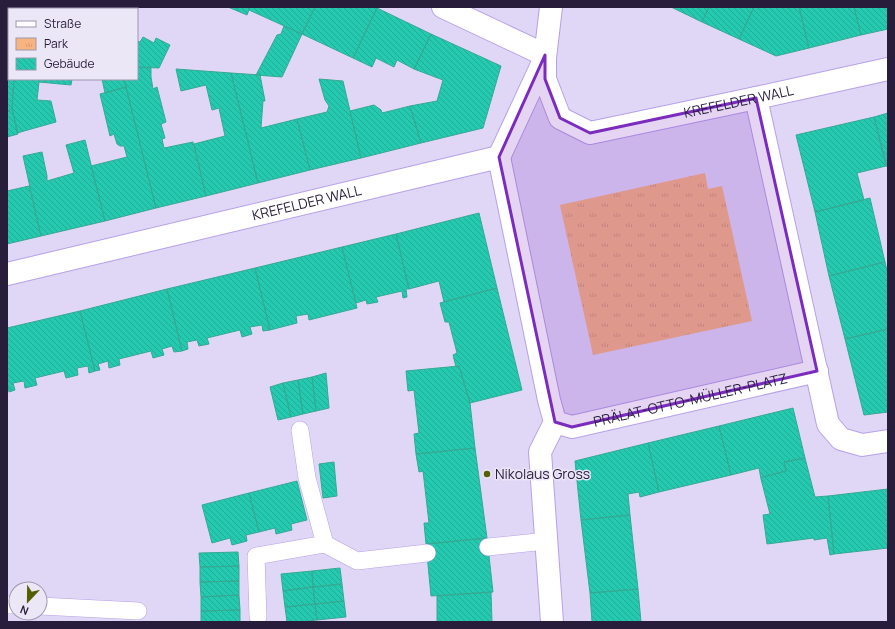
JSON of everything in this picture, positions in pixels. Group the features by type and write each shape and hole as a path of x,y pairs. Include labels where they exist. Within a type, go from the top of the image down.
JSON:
{"street":[{"path":"443,7 545,56"},
{"path":"551,7 545,56 499,157 547,393 555,422 540,452 552,622"},
{"name":"KREFELDER WALL","path":"545,56 545,79 560,118 590,133 888,69"},
{"path":"756,98 828,424 841,439 862,445 888,441"},
{"name":"KREFELDER WALL","path":"7,274 499,157"},
{"name":"PRÄLAT-OTTO-MÜLLER-PLATZ","path":"555,422 572,427 817,371"}],"lane":[{"path":"300,430 307,478 325,544"},
{"path":"488,547 546,541"},
{"path":"258,617 256,556 325,544 357,561 427,553"},
{"path":"48,606 138,611"}],"highlighted area":[{"path":"545,55 545,79 560,118 590,133 756,98 817,371 572,427 555,422 499,157"}],"green space":[{"path":"705,173 708,189 722,186 752,321 593,355 560,205"}],"building":[{"path":"228,7 250,7 247,15"},
{"path":"250,7 315,7 302,34 249,10"},
{"path":"315,7 377,8 353,58 302,34"},
{"path":"671,7 709,7 702,22"},
{"path":"709,7 754,7 739,39 702,22"},
{"path":"754,7 799,7 809,48 776,56 739,39"},
{"path":"799,7 854,7 861,35 809,48"},
{"path":"854,7 888,7 888,29 861,35"},
{"path":"377,8 431,34 414,69 397,60 394,67 376,58 372,67 353,58"},
{"path":"284,26 302,34 282,77 256,75 277,35 281,34"},
{"path":"431,34 501,66 483,128 421,143 410,106 437,101 443,80 414,69"},
{"path":"143,37 154,43 156,38 170,45 159,68 138,67 138,41 140,42"},
{"path":"7,55 8,80 14,80 12,108 7,113"},
{"path":"138,67 151,68 153,89 157,87 166,122 161,124 165,138 162,139 164,148 193,142 206,196 156,208 124,80 138,80"},
{"path":"176,69 231,73 258,183 206,196 194,144 225,136 219,108 212,110 206,85 181,91"},
{"path":"231,73 260,75 265,101 263,101 261,128 297,119 310,170 258,183"},
{"path":"319,79 343,81 361,158 310,170 297,119 327,112 329,106 325,100"},
{"path":"14,80 72,80 71,85 39,82 37,100 51,101 56,122 17,133 12,108"},
{"path":"102,80 124,80 126,87 105,93"},
{"path":"126,87 156,208 105,221 91,166 127,157 124,146 117,144 114,134 110,136 100,94"},
{"path":"374,105 381,110 382,113 410,106 421,143 361,158 350,111"},
{"path":"12,108 18,134 7,137 7,113"},
{"path":"888,113 888,167 887,167 874,117"},
{"path":"874,117 886,166 857,173 864,200 815,212 796,135"},
{"path":"85,140 105,221 41,236 23,156 42,152 47,181 74,173 66,145"},
{"path":"29,186 41,236 7,244 7,191"},
{"path":"870,198 885,262 829,276 815,212"},
{"path":"479,213 497,288 444,302 439,281 409,289 396,234"},
{"path":"396,234 409,289 406,289 407,297 403,298 402,291 376,297 378,302 367,304 366,300 356,303 342,247"},
{"path":"342,247 357,308 309,320 308,314 296,316 297,323 270,330 255,268"},
{"path":"885,262 888,275 888,329 845,339 829,276"},
{"path":"255,268 270,330 263,331 262,325 250,327 252,334 242,337 240,330 207,338 209,344 199,346 197,340 187,342 188,349 182,351 167,289"},
{"path":"497,288 522,390 470,403 459,366 456,367 453,355 457,353 449,322 445,322 440,303"},
{"path":"167,289 182,351 174,352 172,346 162,349 164,355 153,358 151,351 119,359 120,365 109,368 108,361 98,364 100,370 95,371 80,311"},
{"path":"80,311 95,371 89,373 88,366 77,368 78,375 66,378 64,371 35,378 37,385 25,388 24,381 13,383 15,390 9,392 7,382 7,328"},
{"path":"888,329 888,412 864,415 845,339"},
{"path":"459,366 470,403 475,448 416,454 414,434 419,433 414,390 408,391 406,371"},
{"path":"326,373 329,408 316,411 312,377"},
{"path":"312,377 316,411 303,414 298,380"},
{"path":"298,380 303,414 291,417 283,383"},
{"path":"283,383 291,417 278,420 270,387"},
{"path":"793,408 805,458 784,462 786,471 763,477 761,479 759,468 731,475 719,426"},
{"path":"719,426 731,475 659,492 648,443"},
{"path":"648,443 659,492 640,497 639,492 628,494 630,515 581,520 575,461"},
{"path":"475,448 487,538 426,544 424,523 429,523 423,471 419,472 416,454"},
{"path":"805,458 815,497 828,496 834,554 830,555 827,538 814,540 814,538 767,544 763,515 770,514 761,479 763,477 786,471 784,462"},
{"path":"334,462 337,496 323,498 319,464"},
{"path":"297,481 307,520 291,524 292,530 276,534 275,528 259,532 249,493"},
{"path":"888,489 888,548 834,554 828,496"},
{"path":"249,493 259,532 246,535 247,541 232,545 230,538 212,543 202,505"},
{"path":"630,515 638,589 590,593 581,520"},
{"path":"487,538 493,592 431,596 426,544"},
{"path":"238,552 239,566 200,567 199,553"},
{"path":"239,566 239,581 200,582 200,567"},
{"path":"340,568 342,584 313,587 312,571"},
{"path":"312,571 313,587 283,591 281,574"},
{"path":"239,581 239,595 201,597 200,582"},
{"path":"342,584 344,601 315,604 313,587"},
{"path":"313,587 315,604 285,607 283,591"},
{"path":"638,589 641,622 592,622 590,593"},
{"path":"491,592 492,622 437,622 437,596"},
{"path":"239,595 240,610 201,611 201,597"},
{"path":"344,601 346,617 317,620 315,604"},
{"path":"315,604 317,620 287,622 285,607"},
{"path":"240,610 240,622 201,622 201,611"}],"place":[{"name":"Nikolaus Gross","path":"487,474"}]}
